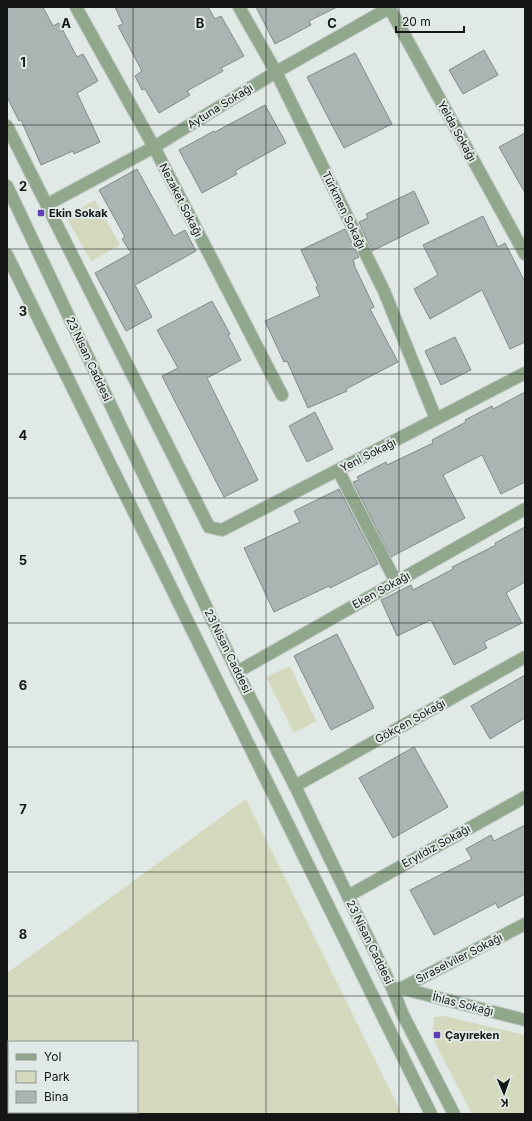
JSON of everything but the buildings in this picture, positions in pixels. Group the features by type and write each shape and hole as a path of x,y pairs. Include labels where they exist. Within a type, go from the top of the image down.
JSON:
{"street":[{"name":"Nezaket Sokağı","path":"76,7 154,147 282,395"},
{"name":"Türkmen Sokağı","path":"239,7 276,72 384,291 436,419"},
{"name":"Aytuna Sokağı","path":"48,204 154,147 276,72 390,7"},
{"name":"Yelda Sokağı","path":"390,7 525,254"},
{"path":"7,126 48,204"},
{"name":"23 Nisan Caddesi","path":"7,186 237,672 295,786 348,896 397,990 402,1013 454,1114"},
{"name":"Yeni Sokağı","path":"48,204 209,527 222,530 525,373"},
{"name":"23 Nisan Caddesi","path":"7,255 431,1114"},
{"path":"338,470 396,582"},
{"name":"Eken Sokağı","path":"237,672 525,509"},
{"name":"Gökçen Sokağı","path":"295,786 525,657"},
{"name":"Eryıldız Sokağı","path":"348,896 525,797"},
{"name":"Sıraselviler Sokağı","path":"397,990 525,924"},
{"name":"İhlas Sokağı","path":"397,990 525,1020"}],"green space":[{"path":"95,200 120,245 91,261 66,217"},
{"path":"290,666 316,721 294,733 266,677"},
{"path":"246,799 402,1114 7,1114 7,973"},
{"path":"444,1016 525,1035 525,1114 472,1114 432,1037 434,1017"}],"place":[{"name":"Ekin Sokak","path":"41,213"},
{"name":"Çayıreken","path":"437,1035"}]}
